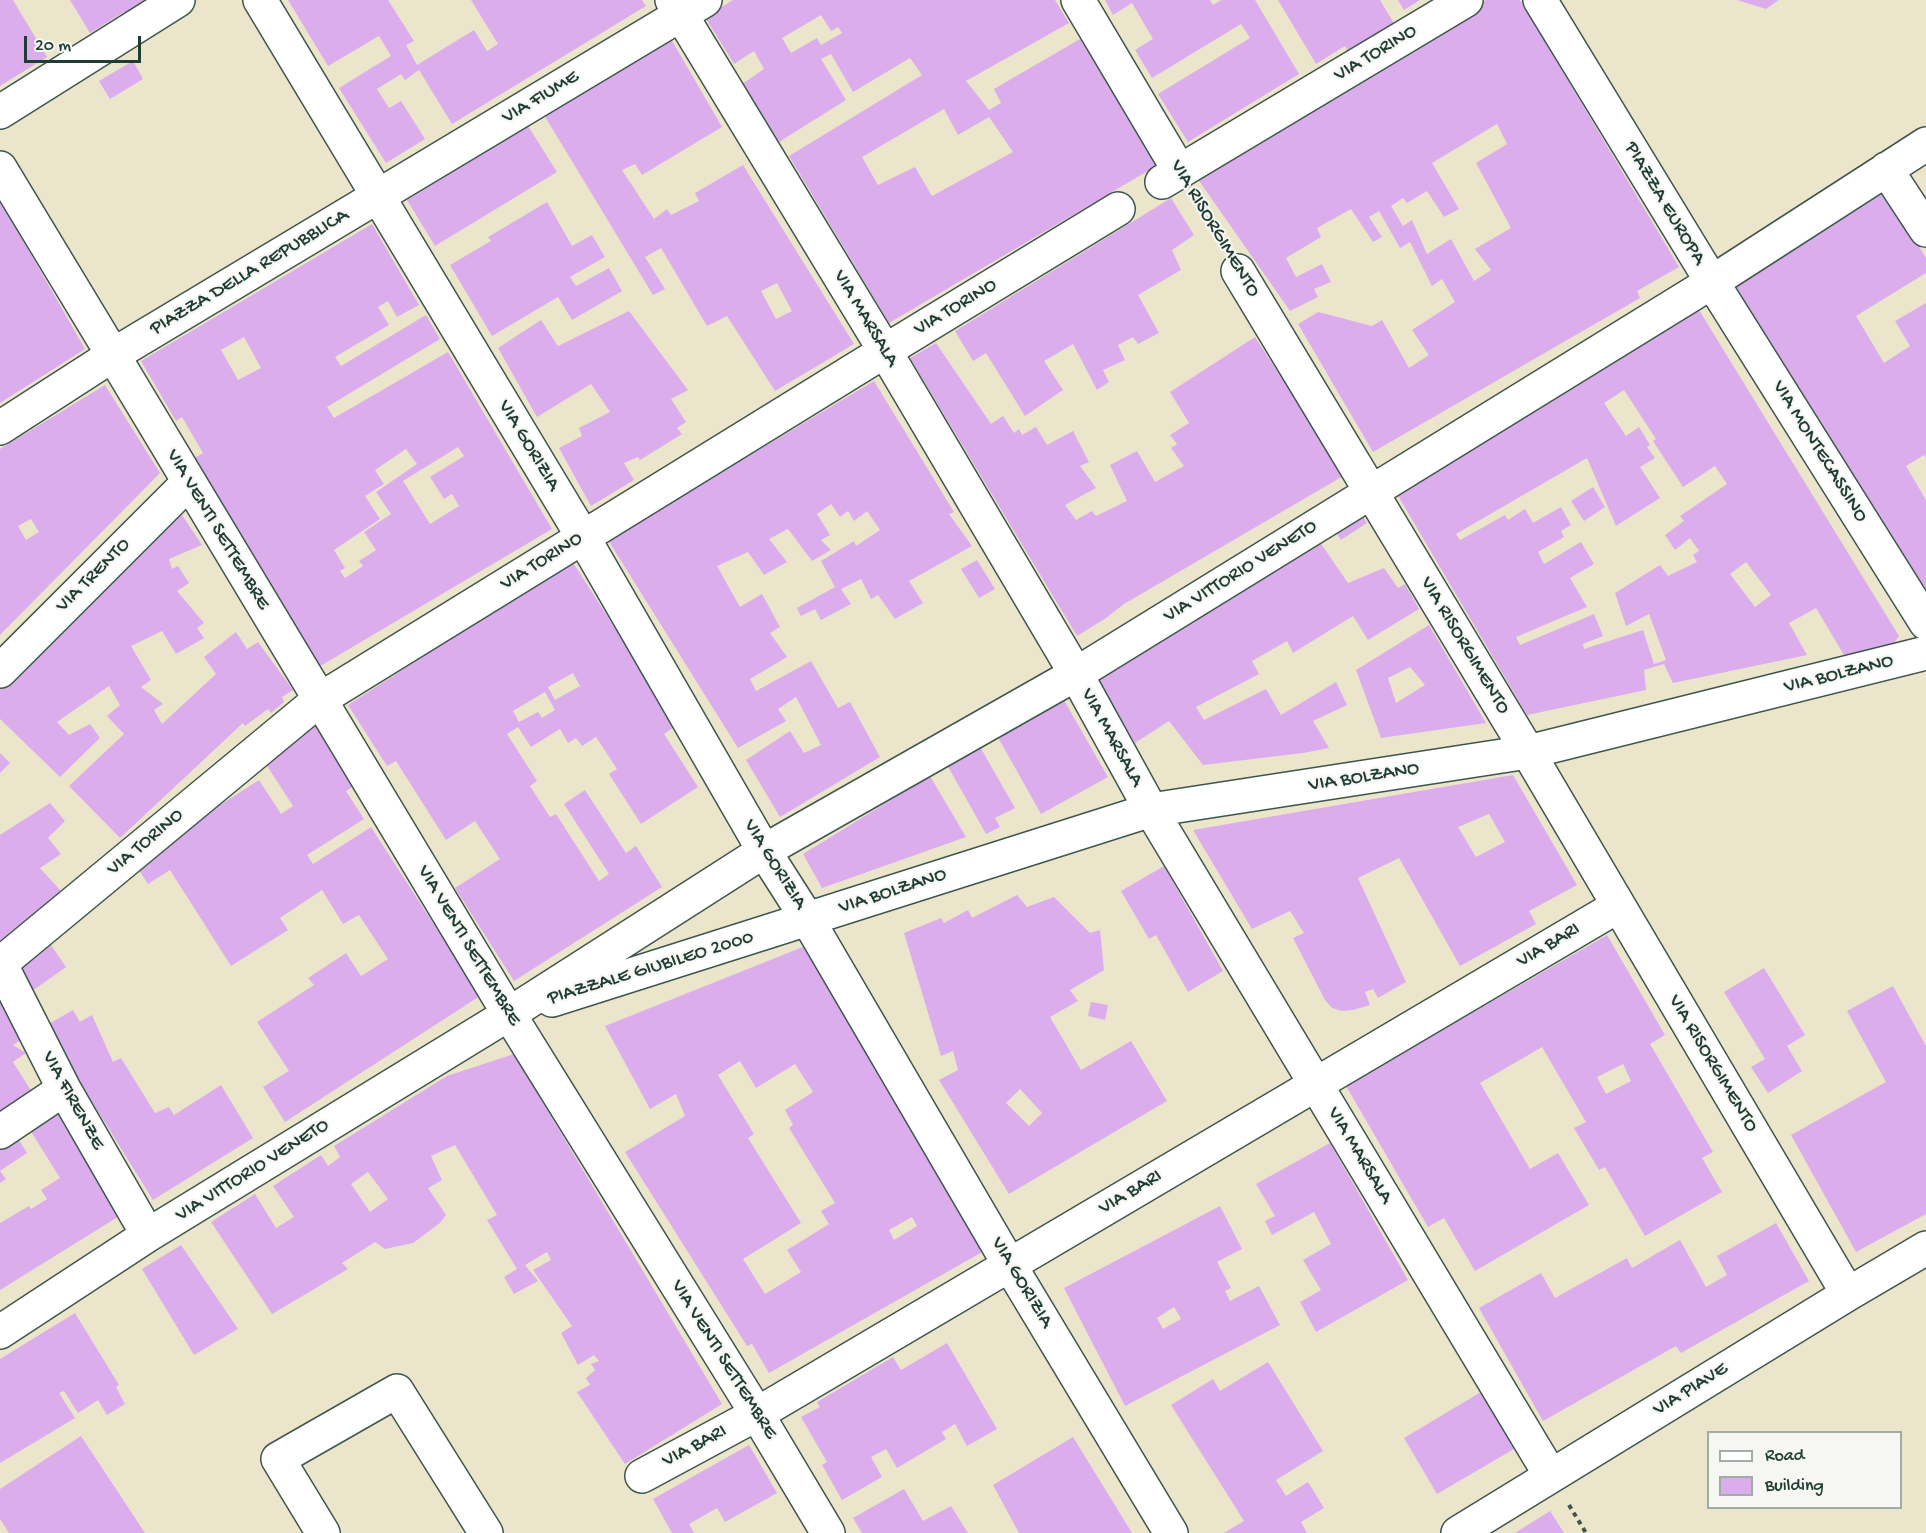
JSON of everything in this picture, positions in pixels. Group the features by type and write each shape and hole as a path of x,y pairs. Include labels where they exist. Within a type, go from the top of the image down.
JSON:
{"street":[{"path":"0,112 178,0"},
{"path":"260,0 378,196"},
{"name":"VIA RISORGIMENTO","path":"1078,0 1171,177"},
{"name":"VIA TORINO","path":"1171,177 1466,0"},
{"name":"PIAZZA EUROPA","path":"1540,0 1712,282 1926,144"},
{"name":"VIA FIUME","path":"378,196 686,5"},
{"name":"VIA MARSALA","path":"686,5 885,351 1076,674 1151,810 1551,1476"},
{"path":"0,168 113,355"},
{"path":"1886,169 1926,230"},
{"name":"PIAZZA DELLA REPUBBLICA","path":"0,428 113,355 378,196"},
{"name":"VIA GORIZIA","path":"378,196 583,537 764,851 808,920 1171,1533"},
{"name":"VIA TORINO","path":"0,963 319,700 1118,209"},
{"name":"VIA RISORGIMENTO","path":"1238,271 1528,752 1848,1294"},
{"name":"VIA VITTORIO VENETO","path":"764,851 1076,674 1712,282"},
{"name":"VIA MONTECASSINO","path":"1712,282 1926,623"},
{"name":"VIA VENTI SETTEMBRE","path":"113,355 509,1014 757,1414 828,1533"},
{"name":"VIA TRENTO","path":"0,671 189,482"},
{"name":"VIA BOLZANO","path":"808,920 1151,810 1528,752 1926,653"},
{"name":"PIAZZALE GIUBILEO 2000","path":"509,1014 764,851"},
{"name":"VIA BARI","path":"642,1476 757,1414 1618,906"},
{"name":"PIAZZALE GIUBILEO 2000","path":"509,1014 808,920"},
{"name":"VIA FIRENZE","path":"0,963 64,1089 148,1235"},
{"name":"VIA VITTORIO VENETO","path":"0,1332 148,1235 509,1014"},
{"path":"0,1132 64,1089"},
{"name":"VIA PIAVE","path":"1458,1533 1926,1248"},
{"path":"323,1533 278,1460 396,1391 486,1533"}],"path":[{"name":"VIA RISORGIMENTO","path":"1171,177 1238,271"}],"building":[{"path":"0,0 13,0 47,57 0,86"},
{"path":"70,0 147,0 149,4 128,18 124,12 90,33"},
{"path":"288,0 388,0 414,41 406,45 417,65 474,30 487,51 498,44 471,0 642,0 646,6 452,124 419,70 405,80 401,74 377,89 389,108 401,101 425,139 386,163 339,88 391,56 379,36 328,66"},
{"path":"733,0 1055,0 1069,23 966,81 989,110 1001,103 994,89 1080,39 1158,165 889,323 789,156 922,75 910,58 853,92 831,54 821,59 846,100 779,142 742,84 764,69 754,51 734,64 705,17","holes":["821,15 831,31 838,27 842,33 821,45 817,38 791,53 782,38","944,109 958,135 989,117 1013,152 932,196 915,167 878,185 862,157"]},
{"path":"1105,0 1210,0 1213,5 1221,0 1255,0 1299,74 1188,142 1158,94 1250,38 1241,24 1152,78 1135,50 1153,39 1132,3 1113,15"},
{"path":"1278,0 1380,0 1395,25 1349,53 1345,46 1316,64"},
{"path":"1398,0 1420,0 1404,10"},
{"path":"1486,0 1520,0 1679,267 1637,291 1640,298 1373,452 1298,324 1318,312 1372,326 1382,320 1409,368 1429,355 1412,330 1455,302 1442,279 1432,286 1410,242 1400,248 1379,211 1369,217 1382,237 1373,242 1351,209 1317,228 1321,237 1286,258 1296,277 1322,264 1331,282 1314,289 1318,297 1290,311 1195,175","holes":["1497,124 1507,144 1476,163 1511,228 1475,249 1491,270 1474,281 1451,239 1427,254 1412,220 1403,226 1391,206 1403,198 1407,203 1427,191 1444,217 1459,209 1432,163"]},
{"path":"1737,0 1779,0 1766,9"},
{"path":"671,39 722,127 642,175 635,164 622,170 654,219 667,209 671,215 699,201 695,193 743,165 854,344 775,391 727,316 707,326 661,248 645,257 665,289 653,295 544,115","holes":["777,283 792,311 776,319 761,291"]},
{"path":"133,61 143,79 110,99 99,81"},
{"path":"528,126 557,172 435,246 407,200"},
{"path":"1885,190 1926,258 1926,273 1856,316 1884,363 1910,346 1895,321 1926,303 1926,458 1924,455 1906,466 1926,500 1926,591 1730,279"},
{"path":"1171,198 1194,235 1172,250 1181,270 1138,295 1159,333 1138,344 1133,337 1118,345 1125,360 1103,370 1109,382 1097,390 1073,344 1044,361 1063,390 1025,416 986,353 973,361 955,331"},
{"path":"0,200 85,349 0,403"},
{"path":"547,202 572,246 592,235 605,257 570,277 576,286 609,268 622,291 572,320 558,297 492,336 450,265 491,241 488,237"},
{"path":"372,224 419,305 397,317 388,301 378,307 389,325 335,357 341,366 426,315 440,339 327,407 334,418 448,352 552,529 317,668 193,459 203,453 182,417 176,421 141,361","holes":["244,337 261,368 238,380 221,350","458,447 464,456 430,477 444,499 452,494 459,506 430,524 403,481","406,449 417,464 376,492 391,514 364,532 376,550 359,561 363,566 345,578 340,571 345,568 334,550 380,519 365,496 384,484 375,470"]},
{"path":"1699,310 1899,636 1894,643 1844,655 1816,608 1789,623 1807,655 1673,683 1664,664 1644,670 1646,690 1527,715 1394,489 1669,316 1676,325","holes":["1624,390 1656,439 1653,441 1683,487 1715,466 1727,484 1680,516 1684,521 1665,535 1675,550 1690,538 1699,551 1693,555 1697,562 1668,576 1660,565 1615,593 1626,626 1649,614 1666,660 1654,664 1643,630 1584,649 1583,644 1603,636 1594,614 1520,645 1516,637 1587,607 1570,578 1594,564 1581,542 1544,564 1538,552 1564,537 1561,531 1571,525 1561,507 1533,523 1525,509 1508,520 1505,515 1460,540 1456,534 1587,458 1616,526 1660,498 1640,467 1655,458 1647,447 1650,445 1639,427 1626,436 1604,403","1746,562 1771,595 1755,607 1730,574"]},
{"path":"629,311 688,390 671,399 686,422 677,428 682,434 640,460 638,457 624,463 634,480 591,506 559,448 582,436 579,428 610,412 591,384 537,417 498,348 541,320 558,346"},
{"path":"1255,337 1345,475 1124,604 1077,636 910,358 936,343 991,424 1003,416 1014,433 1019,429 1022,435 1036,427 1047,445 1073,431 1089,462 1080,466 1096,488 1065,505 1076,520 1092,511 1096,516 1127,501 1110,465 1137,451 1155,482 1184,466 1171,448 1177,444 1170,435 1189,423 1170,392"},
{"path":"874,381 954,512 949,514 972,546 909,581 923,603 895,619 878,595 871,599 861,579 841,589 851,604 821,620 815,609 801,616 797,608 835,587 821,561 854,541 856,546 880,530 867,511 854,521 848,511 840,517 831,504 817,514 830,535 821,540 831,550 812,561 788,529 769,539 787,562 764,575 748,552 717,566 740,607 762,594 780,627 770,633 787,657 750,679 756,691 811,661 838,708 850,702 880,757 780,817 746,760 790,731 804,753 821,745 796,697 778,709 786,721 738,748 608,540"},
{"path":"105,385 160,473 0,635 0,449","holes":["31,519 39,532 26,540 18,526"]},
{"path":"1593,487 1605,507 1584,521 1571,501"},
{"path":"1358,508 1367,523 1341,540 1331,525"},
{"path":"180,512 202,545 169,559 172,569 178,566 189,583 177,591 204,623 197,628 204,638 176,654 162,631 131,646 151,680 141,687 163,704 154,710 162,724 216,674 204,657 236,632 247,649 258,642 293,690 282,697 284,702 271,713 268,709 245,726 243,723 120,838 69,786 124,734 107,716 120,705 109,686 57,722 69,735 90,724 100,738 60,777 0,719 0,688"},
{"path":"1315,535 1348,583 1384,568 1398,588 1405,584 1419,609 1368,640 1353,616 1293,653 1287,641 1252,661 1259,674 1196,707 1204,720 1266,689 1281,715 1336,682 1347,705 1313,721 1329,748 1203,765 1169,721 1135,743 1094,672"},
{"path":"977,560 995,589 979,598 961,569"},
{"path":"572,561 677,725 664,734 698,787 641,824 609,774 617,769 596,737 582,746 576,738 568,743 560,729 531,747 518,727 507,734 537,781 530,786 550,817 556,814 599,881 609,874 564,804 585,790 626,853 636,846 662,887 514,981 455,888 500,859 475,821 446,840 396,761 387,766 348,705","holes":["573,673 580,686 555,700 548,687","545,692 555,710 542,718 538,712 519,722 513,711"]},
{"path":"1429,625 1486,723 1381,738 1356,670","holes":["1410,667 1425,685 1396,703 1388,678"]},
{"path":"1061,695 1108,777 1041,814 995,732"},
{"path":"317,723 357,784 346,791 364,819 307,855 313,864 371,827 480,996 285,1122 263,1087 289,1071 257,1022 314,985 308,978 346,953 361,976 388,959 359,915 343,924 322,890 280,918 288,930 231,966 170,870 148,884 133,861 259,780 281,814 293,806 262,758"},
{"path":"979,745 1015,808 995,818 1000,827 986,834 946,763"},
{"path":"0,753 10,763 0,773"},
{"path":"1513,775 1577,885 1529,911 1536,924 1460,966 1399,858 1358,878 1406,982 1378,998 1373,989 1365,992 1370,1005 1342,1011 1332,1008 1325,1000 1293,938 1304,933 1290,911 1252,929 1193,830","holes":["1489,814 1505,842 1476,857 1458,827"]},
{"path":"930,776 966,837 822,888 803,854"},
{"path":"50,803 65,821 48,838 61,854 40,868 61,891 0,941 0,835"},
{"path":"1164,866 1223,971 1188,992 1156,935 1149,939 1121,891"},
{"path":"1017,895 1027,907 1054,897 1090,933 1100,930 1104,970 1070,990 1078,1001 1050,1017 1081,1070 1131,1041 1167,1101 1009,1194 939,1080 958,1070 953,1051 941,1056 904,933 941,918 944,923 968,910 972,918","holes":["1020,1089 1042,1113 1029,1126 1006,1103"]},
{"path":"44,935 66,967 28,994 8,965"},
{"path":"1607,935 1665,1035 1650,1044 1713,1152 1702,1158 1722,1192 1645,1236 1605,1167 1599,1170 1574,1128 1586,1122 1542,1047 1480,1083 1530,1169 1558,1153 1589,1205 1475,1271 1444,1218 1428,1227 1346,1086","holes":["1623,1064 1631,1081 1606,1094 1597,1077"]},
{"path":"813,943 984,1251 769,1373 752,1344 747,1346 625,1152 685,1116 676,1094 650,1109 605,1026","holes":["740,1061 756,1088 795,1064 813,1092 785,1110 793,1125 789,1128 835,1203 821,1211 829,1224 787,1250 801,1272 765,1294 743,1259 801,1223 748,1138 754,1134 718,1075","912,1217 917,1226 894,1240 889,1230"]},
{"path":"1764,968 1805,1035 1787,1046 1802,1071 1768,1093 1751,1067 1765,1059 1724,992"},
{"path":"1893,986 1926,1046 1926,1214 1856,1252 1791,1135 1886,1082 1847,1011"},
{"path":"0,1000 24,1038 13,1045 26,1053 13,1062 32,1092 0,1113"},
{"path":"1091,1002 1108,1005 1105,1020 1088,1016"},
{"path":"73,1010 80,1022 92,1015 113,1062 121,1058 155,1113 169,1107 174,1115 221,1085 253,1138 153,1200 45,1026"},
{"path":"514,1054 722,1404 625,1464 577,1392 590,1385 586,1378 595,1370 591,1364 599,1361 594,1355 578,1365 561,1333 572,1326 533,1270 551,1260 547,1252 525,1265 538,1281 514,1294 504,1277 517,1269 487,1220 497,1215 455,1145 431,1156 442,1180 428,1188 446,1215 440,1223 413,1243 385,1249 375,1242 342,1263 348,1269 272,1314 211,1222 255,1194 276,1228 294,1217 273,1186 321,1155 328,1166 340,1157 334,1146 447,1076","holes":["368,1172 388,1199 370,1212 351,1184"]},
{"path":"69,1103 121,1215 0,1290 0,1223 29,1206 31,1209 47,1199 41,1190 60,1178 25,1122"},
{"path":"16,1135 27,1153 0,1171 0,1145"},
{"path":"1330,1143 1408,1280 1316,1332 1300,1302 1321,1290 1303,1260 1331,1244 1314,1212 1272,1235 1265,1221 1275,1216 1256,1184"},
{"path":"0,1171 6,1179 0,1183"},
{"path":"1220,1206 1242,1249 1217,1262 1231,1288 1225,1291 1230,1301 1259,1286 1280,1325 1125,1406 1064,1288","holes":["1174,1307 1181,1319 1163,1329 1157,1318"]},
{"path":"1776,1223 1809,1281 1681,1353 1676,1346 1543,1421 1479,1308 1541,1273 1555,1298 1627,1258 1632,1268 1680,1240 1706,1287 1727,1275 1717,1256"},
{"path":"181,1245 238,1329 194,1355 142,1269"},
{"path":"75,1313 119,1385 116,1387 125,1404 107,1415 98,1400 78,1413 64,1391 59,1393 75,1418 0,1463 0,1359"},
{"path":"947,1343 997,1429 967,1446 955,1424 942,1432 946,1439 897,1468 886,1449 871,1457 882,1477 842,1500 822,1465 827,1462 801,1417 820,1407 817,1402 893,1357 901,1370"},
{"path":"1268,1362 1323,1451 1276,1480 1286,1496 1308,1482 1324,1508 1301,1522 1307,1533 1224,1533 1244,1521 1171,1405 1213,1379 1220,1391"},
{"path":"1481,1392 1514,1449 1437,1494 1404,1438"},
{"path":"81,1436 145,1533 9,1533 0,1519 0,1489"},
{"path":"1073,1437 1132,1533 1019,1533 993,1485"},
{"path":"749,1445 777,1493 725,1522 717,1508 689,1524 694,1533 672,1533 653,1499"},
{"path":"904,1489 923,1521 951,1506 968,1533 862,1533 853,1518"},
{"path":"1550,1511 1564,1533 1515,1533"}]}
